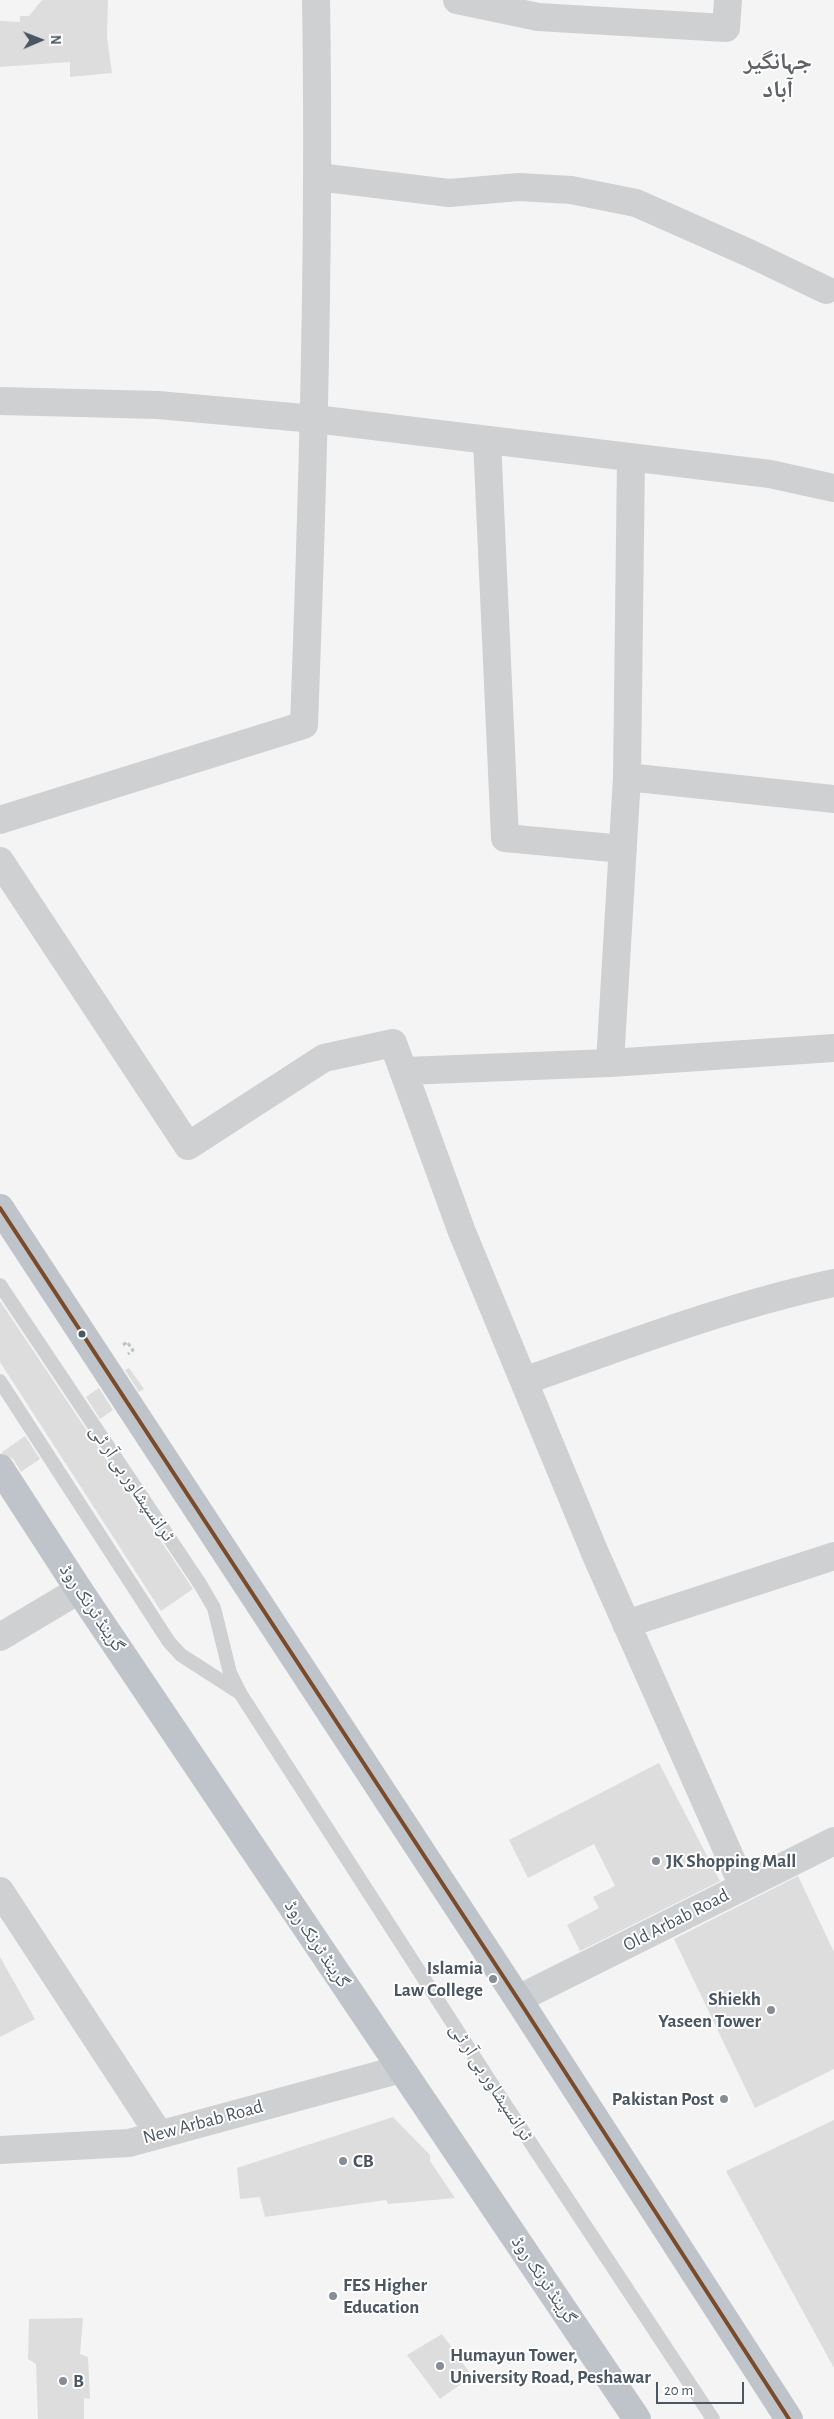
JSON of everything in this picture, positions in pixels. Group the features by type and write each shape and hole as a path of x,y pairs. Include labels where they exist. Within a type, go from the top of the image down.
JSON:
{"highway":[{"path":"0,1208 518,1999 789,2419"},
{"name":"گرینڈ ٹرنک روڈ","path":"0,1468 78,1590 637,2419"}],"street":[{"path":"0,820 304,725 315,419 318,177 316,0"},
{"path":"458,0 538,17 726,28 728,0"},
{"path":"318,177 449,193 519,187 571,190 636,203 749,253 826,290"},
{"path":"0,401 158,405 315,419 770,474 834,488"},
{"path":"487,440 505,838 623,849"},
{"path":"610,1063 627,777 631,457"},
{"path":"627,777 834,799"},
{"path":"0,861 188,1146 324,1058 393,1043 462,1232 626,1624 743,1886"},
{"path":"404,1071 610,1063 834,1048"},
{"path":"524,1381 676,1327 796,1291 834,1283"},
{"path":"626,1624 834,1556"},
{"path":"0,1637 78,1590"},
{"name":"Old Arbab Road","path":"518,1999 834,1841"},
{"path":"0,1891 160,2134"},
{"name":"New Arbab Road","path":"0,2150 129,2143 401,2069"}],"lane":[{"name":"ٹرانسپشاور بی آر ٹی","path":"0,1285 200,1584 214,1608 230,1673 240,1693 497,2092 713,2419"},
{"name":"ٹرانسپشاور بی آر ٹی","path":"0,1381 169,1642 181,1655 240,1693"}],"building":[{"path":"42,0 108,0 107,37 112,73 70,77 70,62 0,67 0,21 20,22 20,16 29,16"},
{"path":"0,1301 193,1589 161,1611 0,1362"},
{"path":"129,1368 144,1389 139,1392 125,1370"},
{"path":"99,1388 113,1410 100,1419 86,1397"},
{"path":"25,1436 40,1459 21,1472 13,1459 1,1453"},
{"name":"JK Shopping Mall","path":"659,1763 720,1881 580,1951 567,1925 599,1908 593,1897 615,1886 594,1844 528,1878 509,1840"},
{"name":"Shiekh Yaseen Tower","path":"798,1876 834,1952 834,2069 755,2108 674,1939"},
{"path":"0,1957 35,2019 0,2037"},
{"name":"CB","path":"393,2117 430,2155 430,2161 455,2198 388,2204 386,2200 265,2217 260,2197 240,2199 237,2168"},
{"path":"834,2120 834,2368 726,2171"},
{"name":"B","path":"83,2318 80,2354 88,2357 90,2399 84,2398 84,2419 38,2419 36,2364 28,2359 29,2319"},
{"name":"Humayun Tower, University Road, Peshawar","path":"442,2334 472,2376 440,2399 407,2355"}],"transit line":[{"path":"0,1208 518,1999 789,2419"}],"place":[{"name":"JK Shopping Mall","path":"656,1861"},
{"name":"Islamia Law College","path":"493,1979"},
{"name":"Shiekh Yaseen Tower","path":"771,2010"},
{"name":"Pakistan Post","path":"724,2099"},
{"name":"CB","path":"343,2161"},
{"name":"FES Higher Education","path":"333,2296"},
{"name":"Humayun Tower, University Road, Peshawar","path":"440,2366"},
{"name":"B","path":"63,2381"}],"district":[{"name":"جہانگیر آباد","path":"778,76"}]}
